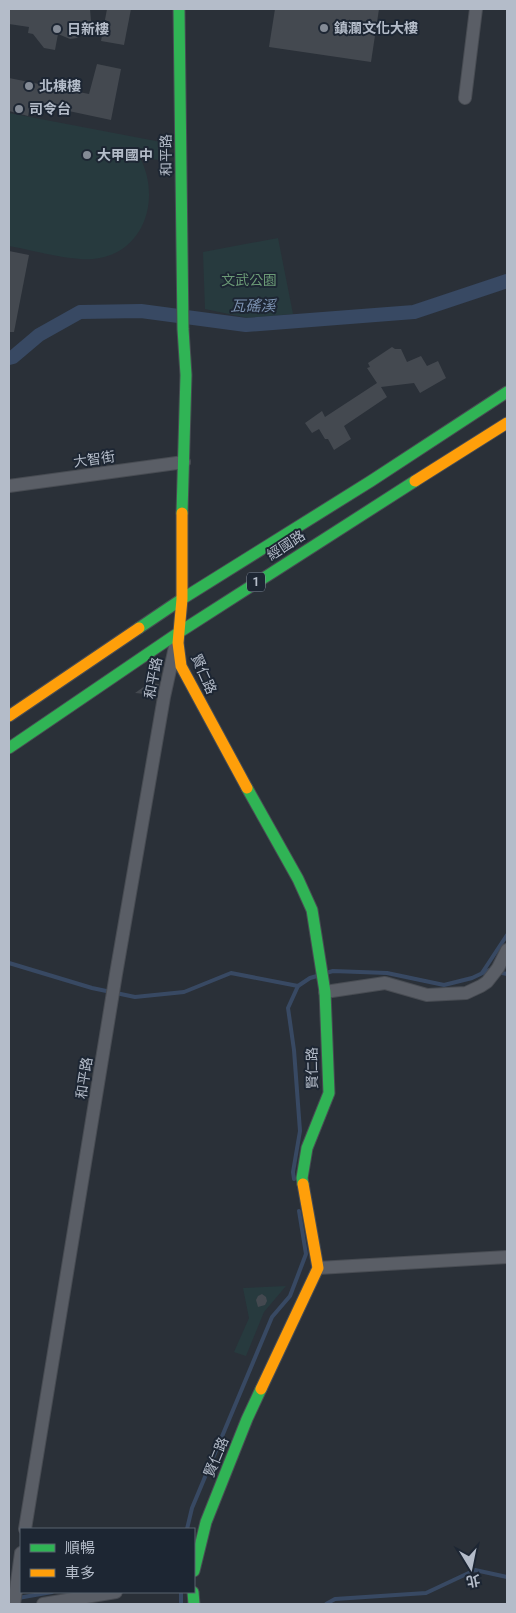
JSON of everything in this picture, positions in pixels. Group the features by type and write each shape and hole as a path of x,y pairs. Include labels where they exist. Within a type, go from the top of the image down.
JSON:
{"street":[{"name":"和平路","path":"179,9 183,329 186,375 184,462"},
{"path":"465,98 476,9"},
{"name":"經國路","path":"9,716 182,599 371,482 507,392"},
{"name":"經國路","path":"9,748 178,633 385,499 507,423"},
{"path":"182,599 184,462"},
{"name":"大智街","path":"9,486 184,462"},
{"name":"賢仁路","path":"182,599 178,653 186,677 306,893 314,920 325,992 329,1093 307,1148 302,1178 318,1268 247,1419 206,1522 195,1567"},
{"name":"和平路","path":"25,1528 116,974 164,697 178,633"},
{"path":"325,992 386,983 427,995 466,993 487,982 498,968 507,950"},
{"path":"318,1268 507,1257"},
{"path":"14,1604 20,1560"},
{"path":"43,1604 110,1593"}],"green space":[{"path":"9,113 161,142 158,160 139,156 146,172 149,189 148,205 144,221 136,235 125,247 111,255 84,259 62,257 9,246"},
{"name":"文武公園","path":"278,238 293,314 248,318 205,309 203,252"},
{"path":"286,1286 264,1312 246,1356 234,1352 249,1318 243,1288"}],"building":[{"name":"日新樓","path":"9,9 90,9 91,21 77,38 70,39 58,34 55,50 44,48 33,34 28,33 29,27 9,24"},
{"path":"107,9 131,9 124,45 101,41"},
{"name":"鎮瀾文化大樓","path":"275,9 379,9 371,62 269,47"},
{"name":"北棟樓","path":"97,64 121,69 111,120 31,103 28,116 9,111 9,78 89,94"},
{"path":"9,251 29,255 14,332 9,332"},
{"path":"392,347 401,349 407,362 421,356 427,366 438,361 446,378 420,393 414,383 381,387 387,397 344,426 351,439 334,450 328,439 325,439 319,429 312,433 305,423 322,411 325,417 377,383 367,368 370,367 368,363"},
{"path":"149,683 159,684 156,695 135,693"},
{"path":"262,1294 266,1297 267,1301 265,1305 258,1307 256,1300"}],"waterway":[{"name":"瓦磘溪","path":"9,358 13,357 39,335 80,312 141,311 246,325 414,312 507,281"},
{"path":"482,973 507,935"},
{"path":"9,963 92,988 135,997 184,992 231,973 298,986 317,976"},
{"path":"326,973 333,971 387,973 444,985 472,978 489,970 507,974"},
{"path":"294,1179 293,1172 300,1131 294,1050 288,1008 298,986"},
{"path":"187,1528 192,1508 272,1317 290,1296 306,1254 299,1211"},
{"path":"326,1604 335,1599 426,1593 475,1570 507,1577"},
{"path":"18,1598 46,1593"},
{"path":"181,1593 181,1604"}],"traffic: fast":[{"path":"179,9 183,329 186,375 182,513"},
{"path":"139,628 371,481 507,392"},
{"path":"9,748 178,633 415,481"},
{"path":"247,788 298,879 312,910 325,992 329,1093 307,1148 302,1178 303,1184"},
{"path":"195,1567 206,1522 261,1389"},
{"path":"193,1593 194,1604"}],"traffic: slow":[{"path":"415,481 507,423"},
{"path":"182,513 182,599 178,643 181,666 247,788"},
{"path":"9,716 139,628"},
{"path":"261,1389 318,1268 303,1184"}],"place":[{"name":"鎮瀾文化大樓","path":"324,28"},
{"name":"日新樓","path":"57,29"},
{"name":"北棟樓","path":"29,86"},
{"name":"司令台","path":"19,109"},
{"name":"大甲國中","path":"87,155"}]}
